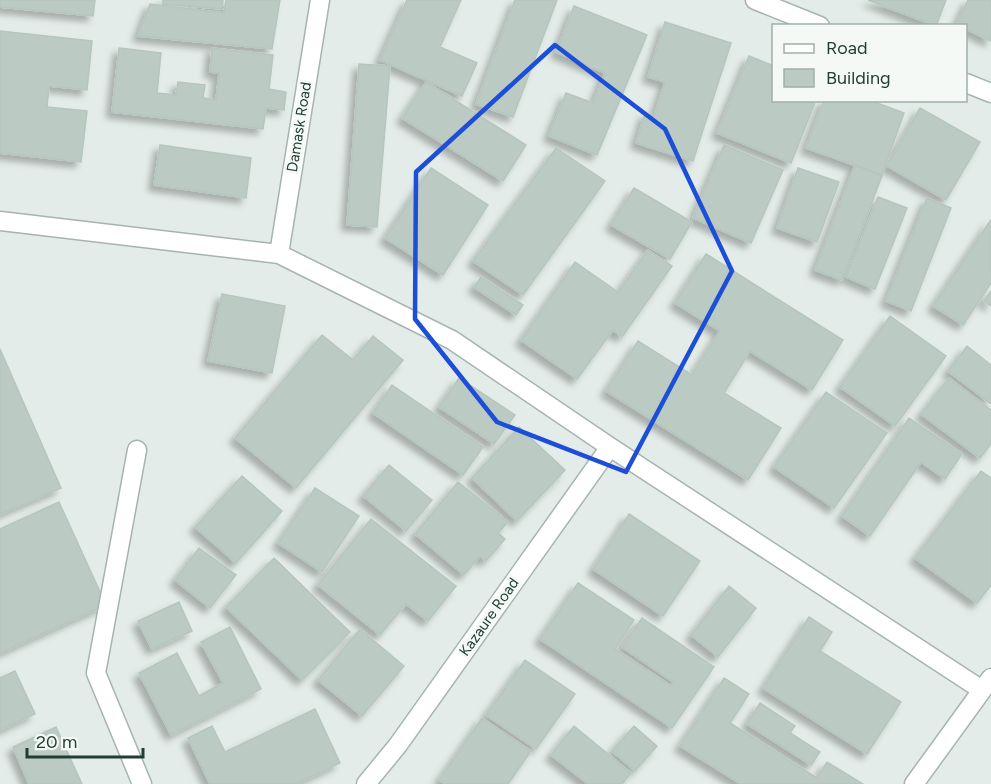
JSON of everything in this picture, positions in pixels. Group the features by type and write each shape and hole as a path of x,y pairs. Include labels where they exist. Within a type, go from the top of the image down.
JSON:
{"street":[{"name":"Damask Road","path":"279,254 320,0"},
{"path":"755,0 815,24"},
{"path":"967,83 991,93"},
{"path":"0,221 279,254 452,340 610,447 987,684 914,784"},
{"name":"Kazaure Road","path":"366,784 398,745 610,447"},
{"path":"137,450 96,673 142,784"}],"highlighted area":[{"path":"555,45 665,129 732,271 626,472 497,422 415,319 416,172"}],"building":[{"path":"0,0 95,0 93,16 0,7"},
{"path":"163,0 223,0 222,9 163,4"},
{"path":"226,0 280,0 272,49 138,36 150,4 224,13"},
{"path":"407,0 461,0 440,47 477,63 462,96 380,60"},
{"path":"515,0 557,0 513,117 476,104"},
{"path":"868,0 946,0 937,24 931,24"},
{"path":"968,0 991,0 991,41 967,29 967,24 956,24"},
{"path":"574,6 647,35 597,155 549,136 566,93 593,103 605,73 556,52"},
{"path":"665,22 731,43 693,161 636,143 645,113 654,116 665,82 648,77"},
{"path":"0,31 92,41 87,90 49,86 47,107 87,111 81,162 0,153"},
{"path":"119,48 161,53 157,93 176,95 178,82 205,85 203,98 216,100 219,73 210,72 212,48 273,55 269,89 286,92 284,110 266,108 263,129 112,112"},
{"path":"749,56 772,65 772,102 815,102 791,163 717,133"},
{"path":"359,64 390,66 377,227 347,225"},
{"path":"426,82 526,145 503,181 402,118"},
{"path":"823,102 874,102 904,113 882,175 806,148"},
{"path":"920,108 980,142 946,200 887,166"},
{"path":"160,145 251,158 246,198 154,185"},
{"path":"724,145 783,170 751,243 693,218"},
{"path":"556,148 605,181 523,295 473,261"},
{"path":"855,165 882,176 842,280 815,270"},
{"path":"431,168 488,205 443,275 385,238"},
{"path":"798,168 839,182 817,242 777,228"},
{"path":"634,188 692,222 670,259 611,225"},
{"path":"878,197 907,208 875,289 846,277"},
{"path":"927,198 951,208 911,311 886,301"},
{"path":"990,221 991,283 963,325 933,306"},
{"path":"648,250 672,266 622,337 613,330 577,379 521,340 575,262 618,292"},
{"path":"706,254 843,340 812,390 750,351 724,393 781,428 748,480 606,391 638,341 692,375 720,331 675,303"},
{"path":"481,277 523,305 516,315 474,287"},
{"path":"991,291 991,306 984,301"},
{"path":"222,294 285,306 272,373 208,361"},
{"path":"890,316 946,356 895,426 840,387"},
{"path":"322,335 353,360 373,336 403,360 296,488 235,438"},
{"path":"967,346 991,365 991,404 948,371"},
{"path":"0,349 61,488 0,514"},
{"path":"459,378 515,415 494,444 439,407"},
{"path":"949,378 991,410 991,444 980,458 921,414"},
{"path":"392,385 483,447 463,475 373,413"},
{"path":"826,392 887,433 834,508 774,467"},
{"path":"909,418 962,454 945,479 921,462 870,536 842,516"},
{"path":"519,427 565,470 517,521 472,478"},
{"path":"389,465 432,500 406,531 363,496"},
{"path":"981,471 991,478 991,585 977,603 915,558"},
{"path":"242,476 282,511 236,563 195,527"},
{"path":"458,482 508,522 498,533 505,539 486,561 480,556 464,575 415,534"},
{"path":"315,488 359,516 322,572 278,543"},
{"path":"59,502 106,605 0,653 0,529"},
{"path":"629,514 700,561 663,616 593,569"},
{"path":"371,519 456,586 428,621 406,604 380,635 318,585"},
{"path":"199,548 236,575 210,608 175,580"},
{"path":"274,558 350,632 302,680 226,607"},
{"path":"578,583 634,620 615,649 671,686 673,682 622,647 642,618 714,667 672,728 540,639"},
{"path":"729,586 756,608 718,657 691,635"},
{"path":"179,602 192,631 152,649 138,621"},
{"path":"809,617 832,632 820,651 901,702 867,754 763,688"},
{"path":"230,627 261,689 171,735 139,673 177,653 199,696 223,683 201,642"},
{"path":"360,629 404,666 362,716 318,680"},
{"path":"525,660 575,694 536,749 486,715"},
{"path":"15,671 35,714 0,730 0,678"},
{"path":"724,678 749,694 730,723 817,778 827,762 863,784 741,784 680,746"},
{"path":"760,703 795,726 790,733 820,752 811,765 747,724"},
{"path":"315,709 340,763 296,784 210,784 188,738 212,726 225,752"},
{"path":"482,718 531,751 508,784 445,784 439,780"},
{"path":"574,726 631,773 622,784 588,784 551,755"},
{"path":"634,726 657,746 635,771 612,751"},
{"path":"56,727 82,784 29,784 13,747"}]}
